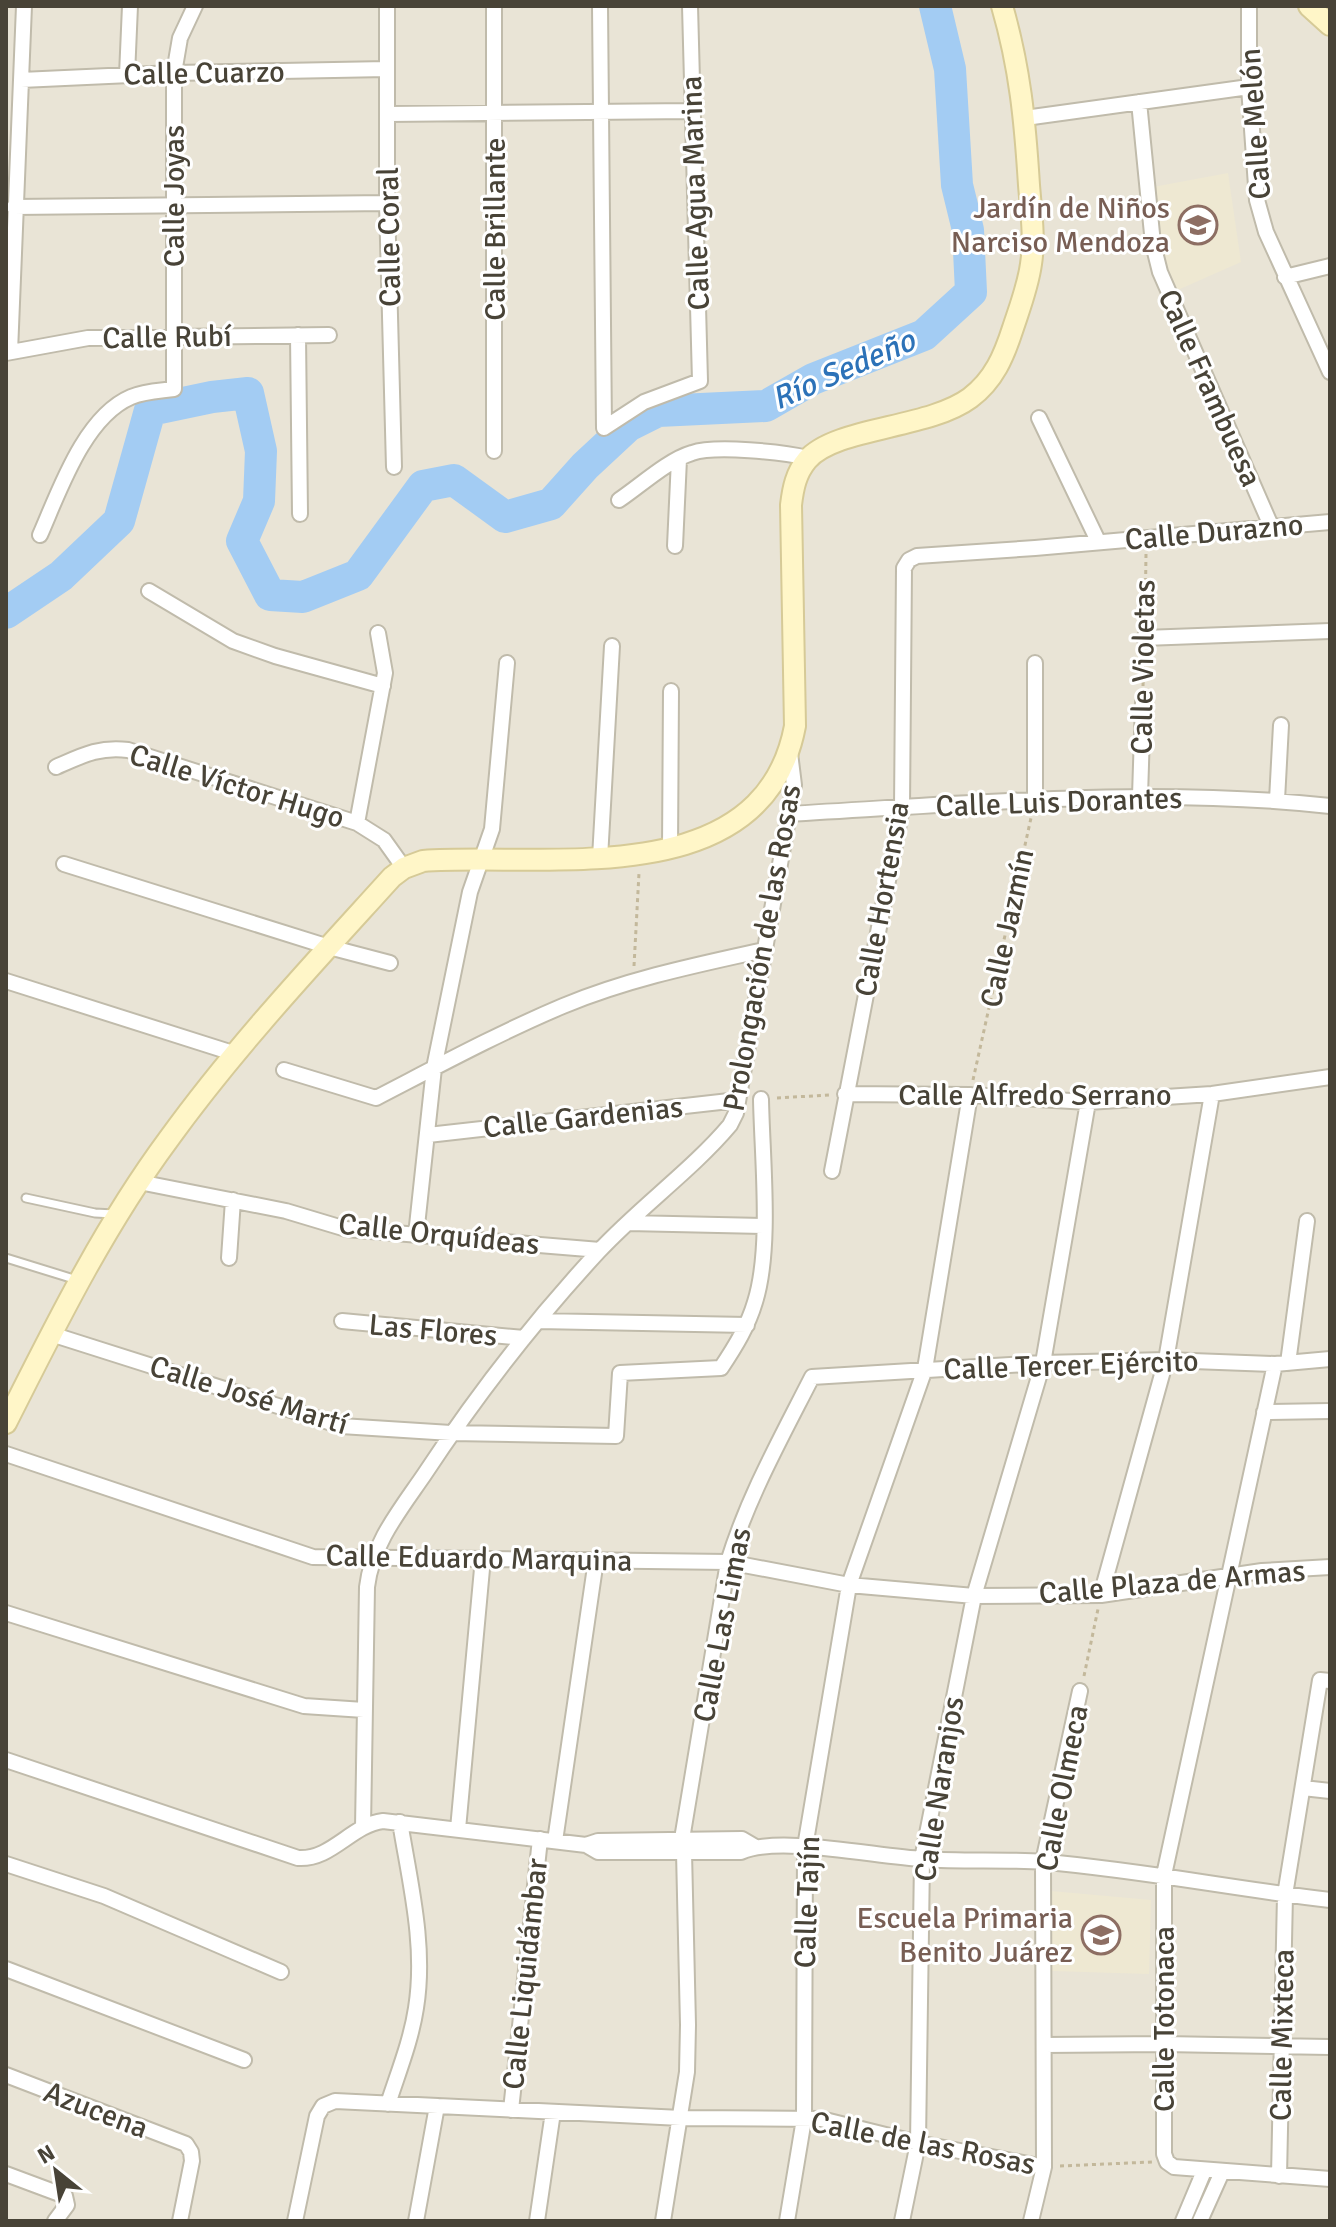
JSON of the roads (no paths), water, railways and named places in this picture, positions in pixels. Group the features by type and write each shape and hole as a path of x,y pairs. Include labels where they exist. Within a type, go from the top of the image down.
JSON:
{"main road":[{"path":"6,1423 79,1281 139,1182 194,1105 236,1054 392,877 404,868 423,861 600,858 670,850 700,840 729,825 756,803 776,779 790,753 795,726 791,505 793,488 808,458 833,442 955,408 988,381 1003,359 1031,262 1033,235 1019,68 1002,6"}],"street":[{"path":"8,353 24,6"},
{"path":"127,75 130,6"},
{"name":"Calle Joyas","path":"40,535 66,474 97,423 128,398 174,389 174,73 180,38 195,6"},
{"name":"Calle Coral","path":"387,6 387,203 394,467"},
{"name":"Calle Brillante","path":"494,6 494,451"},
{"path":"600,6 603,113"},
{"name":"Calle Agua Marina","path":"603,113 604,428 644,402 700,381 690,6"},
{"name":"Calle Melón","path":"1249,6 1249,87 1257,200 1266,232 1285,277 1330,372"},
{"name":"Calle Cuarzo","path":"21,80 174,73 387,69"},
{"path":"1025,118 1249,87"},
{"name":"Calle Frambuesa","path":"1139,102 1153,244 1160,272 1272,528"},
{"path":"388,114 692,111"},
{"path":"14,207 387,203"},
{"path":"1285,277 1330,266"},
{"path":"298,335 300,514"},
{"name":"Calle Rubí","path":"8,353 88,338 329,335"},
{"name":"Calle Durazno","path":"1039,418 1098,541"},
{"path":"619,500 679,459 701,451 784,452 808,458"},
{"path":"675,546 679,459"},
{"name":"Calle Durazno","path":"909,560 917,556 1330,522"},
{"name":"Calle Hortensia","path":"832,1171 902,808 904,568 909,560"},
{"path":"149,591 233,641 383,686"},
{"path":"1144,638 1330,631"},
{"path":"357,823 385,673 378,633"},
{"path":"600,858 612,646"},
{"path":"416,1235 434,1068 470,892 492,829 507,663"},
{"path":"1035,663 1035,800"},
{"path":"670,850 671,691"},
{"name":"Calle Violetas","path":"1140,796 1143,702"},
{"path":"1277,800 1281,725"},
{"name":"Calle Víctor Hugo","path":"56,767 93,750 128,750 357,823 384,840 404,868"},
{"name":"Prolongación de las Rosas","path":"363,1827 367,1587 372,1558 451,1433 524,1338 600,1250 722,1134 736,1113 794,785 790,753"},
{"name":"Calle Luis Dorantes","path":"788,814 1140,796 1277,800 1330,806"},
{"path":"64,864 329,947 390,963"},
{"path":"284,1070 376,1098 565,1006 634,981 764,950"},
{"path":"6,981 236,1054"},
{"name":"Calle Alfredo Serrano","path":"845,1094 970,1095 1088,1102 1212,1094 1330,1077"},
{"path":"1101,1595 1166,1360 1212,1094"},
{"name":"Calle Tajín","path":"787,2221 804,2119 805,1847 849,1585 925,1369 970,1095"},
{"path":"538,1321 747,1325 756,1300 762,1265 761,1099"},
{"name":"Calle Gardenias","path":"428,1135 738,1100"},
{"name":"Calle Naranjos","path":"902,2221 918,2143 922,1859 974,1596 1043,1363 1088,1102"},
{"name":"Calle Orquídeas","path":"139,1182 286,1211 346,1229 600,1250"},
{"path":"229,1258 233,1200"},
{"name":"Calle Totonaca","path":"1204,2171 1174,2167 1167,2162 1164,2154 1164,1875 1264,1412 1282,1364 1307,1221"},
{"path":"628,1223 763,1226"},
{"name":"Las Flores","path":"342,1321 524,1338"},
{"name":"Calle José Martí","path":"51,1334 341,1426 451,1433 616,1436 620,1373 721,1368 747,1325"},
{"name":"Calle Tercer Ejército","path":"812,1377 1043,1363 1166,1360 1282,1364 1330,1359"},
{"name":"Calle Las Limas","path":"663,2221 681,2118 688,2025 683,1846 728,1562 754,1491 812,1377"},
{"path":"1264,1412 1330,1411"},
{"name":"Calle Eduardo Marquina","path":"6,1454 313,1557 728,1562"},
{"path":"458,1829 483,1558"},
{"name":"Calle Liquidámbar","path":"511,2110 547,1840 596,1560"},
{"name":"Calle Plaza de Armas","path":"728,1562 849,1585 974,1596 1101,1595 1296,1567 1330,1567"},
{"path":"6,1613 304,1706 364,1710"},
{"name":"Calle Mixteca","path":"1279,2176 1285,1895 1325,1681"},
{"name":"Calle Olmeca","path":"1031,2221 1044,2167 1043,1862 1080,1691"},
{"path":"6,1760 298,1858 310,1859 321,1854 374,1822 400,1822 586,1845 598,1852 683,1846 741,1852 754,1846 805,1847 922,1859 1043,1862 1164,1875 1330,1900"},
{"path":"1303,1788 1330,1791"},
{"path":"388,2104 416,2009 419,1968 416,1920 400,1822"},
{"path":"6,1864 130,1906 281,1972"},
{"path":"6,1969 244,2060"},
{"path":"1044,2045 1330,2047"},
{"name":"Azucena","path":"6,2075 186,2144 192,2161 180,2221"},
{"name":"Calle de las Rosas","path":"295,2221 317,2116 323,2106 335,2101 681,2118 837,2121 918,2143 1044,2167"},
{"path":"416,2221 437,2106"},
{"name":"Calle Liquidámbar","path":"537,2221 553,2112"},
{"path":"1183,2221 1204,2171 1330,2179"},
{"path":"1200,2221 1222,2172"},
{"path":"6,2174 65,2196 67,2205 55,2221"}],"lane":[{"path":"26,1198 117,1215"},
{"path":"6,1258 79,1281"}],"waterway":[{"name":"Río Sedeño","path":"6,613 61,576 119,521 150,410 248,393 261,451 259,501 242,541 270,595 303,597 358,575 423,486 454,480 505,517 551,504 585,466 628,426 658,411 766,406 813,379 924,335 971,292 968,230 957,185 950,69 935,6"}],"place":[{"name":"Jardín de Niños Narciso Mendoza","path":"1198,225"},
{"name":"Escuela Primaria Benito Juárez","path":"1101,1935"}]}
